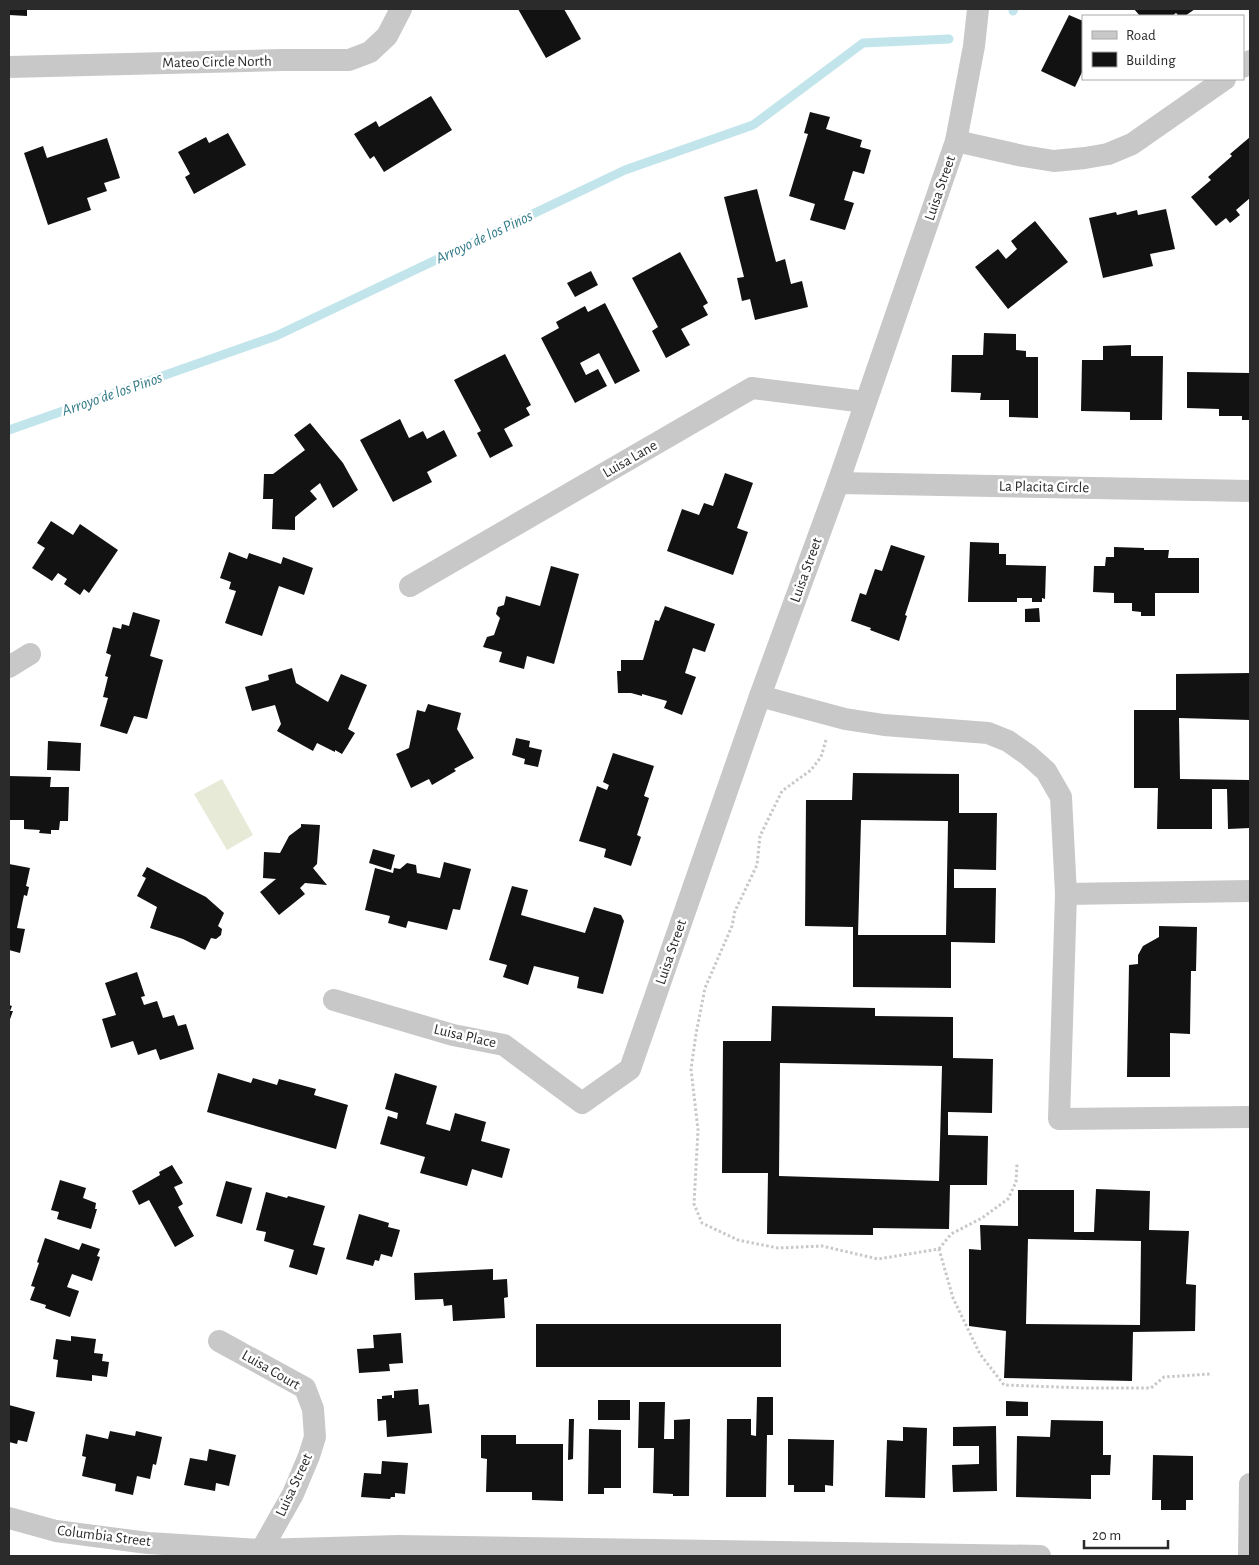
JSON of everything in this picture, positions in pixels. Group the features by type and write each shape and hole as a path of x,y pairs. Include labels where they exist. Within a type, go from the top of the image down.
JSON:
{"street":[{"name":"Mateo Circle North","path":"9,68 281,60 349,60 370,52 387,36 401,9"},
{"name":"Luisa Street","path":"582,1103 630,1070 760,696 838,483 956,141 974,46 978,9"},
{"path":"956,141 1054,161 1108,154 1132,144 1224,80"},
{"name":"Luisa Lane","path":"410,586 752,388 865,402"},
{"name":"La Placita Circle","path":"838,483 1250,491"},
{"path":"9,667 30,654"},
{"path":"760,696 845,719 884,725 988,733 1008,741 1028,755 1046,771 1061,797 1066,894 1059,1119 1250,1117"},
{"path":"1066,894 1250,891"},
{"name":"Luisa Place","path":"334,1000 453,1035 504,1046 582,1103"},
{"name":"Luisa Court","path":"219,1340 305,1388 314,1409"},
{"name":"Luisa Street","path":"259,1553 292,1494 309,1456 315,1437 314,1409"},
{"path":"1249,1556 1250,1484"},
{"name":"Columbia Street","path":"9,1518 56,1531 259,1553 398,1546 1040,1556"}],"path":[{"path":"826,739 821,757 811,770 782,791 760,836 757,866 735,911 732,926 705,988 691,1069 698,1130 694,1204 702,1223 738,1240 778,1248 822,1246 878,1259 939,1249 951,1234 982,1218 1008,1199 1016,1182 1017,1164"},
{"path":"939,1249 953,1298 980,1354 1004,1385 1151,1388 1164,1377 1210,1374"}],"green space":[{"path":"222,779 253,835 227,850 194,794"}],"building":[{"path":"9,9 27,9 27,16 9,15"},
{"path":"518,9 564,9 581,39 546,58"},
{"path":"1134,9 1195,9 1186,15 1178,15 1176,13 1173,15 1139,15"},
{"path":"1069,15 1082,21 1082,72 1075,87 1041,71"},
{"path":"431,96 452,130 384,172 374,156 370,159 354,134 376,121 379,127"},
{"path":"810,112 830,117 826,129 862,140 860,147 871,150 864,174 853,171 844,200 854,203 845,230 810,220 815,204 789,196 808,134 804,133"},
{"path":"228,133 246,165 194,194 185,177 190,174 178,152 206,137 209,143"},
{"path":"1250,137 1250,198 1236,210 1240,215 1230,223 1226,218 1216,226 1191,197 1211,180 1208,177 1232,156 1230,154"},
{"path":"107,138 120,178 104,183 107,191 87,198 91,210 48,225 24,153 43,146 47,158"},
{"path":"757,189 776,262 785,259 791,284 802,281 808,307 755,320 750,299 742,301 737,278 744,277 724,197"},
{"path":"1166,209 1175,249 1150,254 1153,266 1103,278 1089,218 1116,212 1117,215 1137,210 1138,215"},
{"path":"1035,221 1068,262 1008,309 975,267 998,249 1006,259 1017,249 1011,241"},
{"path":"680,252 708,303 703,306 708,315 681,329 690,345 666,358 652,331 658,327 632,278"},
{"path":"591,271 598,285 575,297 567,283"},
{"path":"605,303 640,371 615,384 599,353 580,363 586,375 598,369 607,386 575,403 541,338 559,328 556,322 585,306 588,312"},
{"path":"984,333 1016,334 1016,350 1026,351 1026,357 1038,357 1038,418 1009,417 1009,400 980,400 981,393 951,392 952,355 983,355"},
{"path":"1131,345 1131,356 1163,356 1162,420 1130,420 1130,412 1081,411 1082,360 1103,360 1103,346"},
{"path":"505,354 531,405 526,408 530,415 504,429 513,446 490,458 477,433 481,431 454,380"},
{"path":"1187,372 1250,373 1250,420 1242,420 1242,416 1219,416 1219,409 1187,408"},
{"path":"400,419 409,438 423,431 427,439 444,430 457,456 427,472 432,482 393,502 360,440"},
{"path":"310,423 343,463 358,490 333,508 320,483 310,491 317,499 295,517 295,530 272,529 273,499 263,499 264,474 273,474 305,450 294,435"},
{"path":"725,473 753,483 737,528 748,532 733,575 667,551 682,509 699,515 704,503 713,506"},
{"path":"51,521 73,535 80,524 118,550 89,593 84,589 80,595 64,584 67,579 58,573 52,581 32,568 45,548 37,543"},
{"path":"970,542 999,543 999,554 1006,554 1006,565 1046,566 1045,599 1042,598 1042,602 1032,602 1032,598 1017,598 1017,602 968,602"},
{"path":"891,545 925,556 905,615 907,616 899,641 851,621 860,593 866,595 875,569 882,571"},
{"path":"1114,547 1169,550 1168,558 1199,558 1199,593 1155,593 1155,616 1141,616 1141,612 1132,611 1132,603 1114,603 1114,593 1093,592 1094,566 1105,566 1106,557 1114,557"},
{"path":"229,552 247,559 249,553 281,564 283,557 313,568 304,595 279,586 262,636 225,623 236,591 229,589 231,582 220,578"},
{"path":"551,566 579,574 554,664 527,656 524,669 499,662 502,652 483,647 487,637 494,635 500,618 496,614 498,607 504,605 506,596 540,606"},
{"path":"665,606 715,624 705,652 693,648 685,673 696,677 682,715 664,708 667,701 642,694 642,696 631,693 618,693 617,671 621,671 621,660 643,660 655,620 659,621"},
{"path":"1039,608 1040,622 1025,622 1025,609"},
{"path":"133,612 160,620 150,656 163,660 147,719 134,716 127,734 100,726 108,698 103,697 108,677 105,676 111,655 106,653 113,627 121,629 122,624 129,626"},
{"path":"292,668 296,683 328,702 341,674 367,685 348,729 355,733 342,754 317,743 313,751 277,731 281,724 275,705 252,711 245,687 269,680 268,675"},
{"path":"1250,673 1250,720 1179,718 1180,779 1250,780 1250,828 1228,829 1227,789 1212,789 1212,829 1157,829 1158,788 1134,788 1134,710 1176,710 1176,674"},
{"path":"428,704 461,713 457,729 474,758 454,769 456,771 432,785 429,779 411,788 396,754 409,748 417,710 425,712"},
{"path":"516,738 530,741 529,747 542,750 538,767 524,764 525,759 512,755"},
{"path":"48,741 81,743 80,771 47,770"},
{"path":"613,753 654,766 644,796 649,798 637,835 641,837 631,866 604,857 606,849 579,841 597,786 607,790 609,785 603,782"},
{"path":"853,773 959,774 959,813 997,813 996,870 954,869 954,888 996,888 995,943 951,942 951,988 853,987 853,927 805,926 806,800 852,800","holes":["861,820 948,821 946,935 858,935"]},
{"path":"9,776 51,777 50,787 69,787 68,821 60,821 59,830 51,830 51,834 39,833 40,830 24,829 24,820 9,820"},
{"path":"301,824 320,825 317,864 313,868 327,885 305,883 300,888 305,894 279,915 260,892 276,879 263,878 264,852 280,853 289,836 301,827"},
{"path":"373,849 395,855 391,870 369,863"},
{"path":"444,862 471,869 460,910 453,909 447,930 408,921 406,928 388,923 390,916 365,910 375,868 393,873 394,868 400,869 407,863 416,865 417,873 440,878"},
{"path":"9,864 30,868 26,886 29,887 27,896 24,895 17,928 25,929 20,953 9,950"},
{"path":"147,867 206,897 224,913 218,926 222,929 221,935 216,939 211,938 205,950 183,939 150,928 157,907 137,896 146,878 142,876"},
{"path":"512,886 528,890 521,915 585,933 594,907 621,915 624,921 603,994 577,988 579,977 534,966 528,985 503,977 507,965 489,960"},
{"path":"1159,926 1197,927 1196,971 1191,971 1190,1034 1170,1033 1170,1077 1127,1077 1129,965 1138,964 1138,955 1143,946 1159,937"},
{"path":"137,972 145,996 141,997 144,1005 157,1001 163,1018 174,1015 178,1026 186,1024 194,1049 160,1060 156,1049 138,1055 133,1041 111,1048 102,1019 116,1015 105,983"},
{"path":"9,1005 12,1006 10,1011 13,1011 9,1022"},
{"path":"772,1006 875,1008 875,1016 953,1017 953,1058 993,1059 992,1113 948,1112 948,1135 988,1136 987,1185 950,1185 949,1229 873,1228 873,1235 767,1234 768,1173 722,1173 723,1041 771,1041","holes":["780,1063 942,1066 939,1181 779,1176"]},
{"path":"218,1073 251,1083 253,1078 277,1085 279,1079 316,1089 314,1095 348,1105 336,1149 207,1112"},
{"path":"395,1073 437,1086 426,1124 450,1131 455,1113 486,1122 481,1141 510,1149 502,1178 472,1169 467,1186 420,1173 425,1157 380,1144 388,1116 397,1119 398,1113 385,1109"},
{"path":"172,1165 183,1183 174,1187 183,1204 178,1207 194,1236 175,1247 149,1200 139,1205 132,1191 160,1175 159,1172"},
{"path":"60,1180 86,1188 83,1198 96,1203 95,1209 97,1209 91,1229 57,1219 59,1212 51,1210"},
{"path":"226,1181 252,1188 242,1224 216,1216"},
{"path":"1096,1189 1150,1191 1149,1230 1189,1231 1186,1284 1196,1285 1195,1331 1133,1332 1132,1381 1004,1378 1006,1331 969,1326 969,1249 981,1250 980,1225 1018,1226 1018,1190 1074,1190 1074,1232 1094,1232","holes":["1028,1239 1141,1241 1140,1325 1026,1324"]},
{"path":"266,1192 325,1206 313,1245 325,1248 317,1275 289,1267 294,1250 264,1241 266,1232 256,1230"},
{"path":"359,1214 389,1223 388,1227 400,1230 392,1257 381,1254 379,1261 375,1260 373,1266 346,1259"},
{"path":"45,1238 79,1250 82,1243 100,1249 97,1256 100,1257 92,1281 72,1274 67,1287 79,1291 70,1317 45,1308 46,1305 30,1300 35,1287 31,1286"},
{"path":"493,1269 493,1280 507,1279 508,1297 504,1298 505,1318 453,1321 452,1305 444,1306 443,1299 415,1300 414,1273"},
{"path":"536,1324 781,1324 781,1367 536,1367"},
{"path":"401,1333 403,1363 389,1364 390,1371 359,1373 357,1349 374,1348 373,1335"},
{"path":"71,1336 96,1339 94,1353 103,1354 102,1361 109,1362 107,1377 92,1375 92,1381 56,1377 58,1360 53,1359 56,1339 71,1341"},
{"path":"418,1389 419,1405 429,1404 432,1433 387,1437 386,1420 378,1421 377,1399 382,1399 382,1396 392,1395 392,1398 394,1398 394,1391"},
{"path":"757,1397 773,1397 773,1435 767,1435 766,1497 726,1497 727,1419 751,1419 751,1435 756,1436"},
{"path":"598,1400 630,1400 630,1420 598,1420"},
{"path":"1006,1401 1028,1402 1028,1416 1006,1416"},
{"path":"639,1402 665,1402 664,1439 674,1439 674,1420 690,1419 689,1496 653,1493 654,1448 638,1448"},
{"path":"9,1405 35,1412 27,1442 18,1440 17,1444 9,1442"},
{"path":"569,1419 574,1419 573,1459 568,1460"},
{"path":"1051,1420 1103,1421 1103,1455 1111,1455 1110,1475 1091,1475 1091,1499 1016,1497 1017,1436 1050,1437"},
{"path":"996,1426 997,1491 953,1492 952,1465 979,1464 979,1446 953,1446 953,1427"},
{"path":"903,1427 927,1428 925,1498 885,1497 887,1440 903,1441"},
{"path":"589,1429 621,1430 621,1488 604,1488 604,1494 588,1494"},
{"path":"110,1431 135,1436 136,1431 162,1437 156,1465 153,1464 150,1479 137,1476 133,1495 115,1491 116,1484 82,1476 86,1457 82,1456 86,1434 108,1439"},
{"path":"481,1435 516,1435 516,1444 563,1444 563,1501 532,1500 532,1492 486,1492 487,1459 481,1458"},
{"path":"788,1439 834,1440 833,1486 825,1485 825,1492 794,1492 794,1485 788,1485"},
{"path":"209,1449 236,1455 229,1486 216,1483 215,1491 184,1485 190,1458 207,1461"},
{"path":"1153,1455 1193,1456 1193,1500 1186,1500 1186,1510 1161,1510 1161,1500 1152,1500"},
{"path":"382,1461 408,1463 405,1494 395,1493 395,1497 390,1499 361,1497 364,1473 381,1474"}],"waterway":[{"name":"Arroyo de los Pinos","path":"9,430 276,336 625,170 753,125 863,43 949,39"}]}
